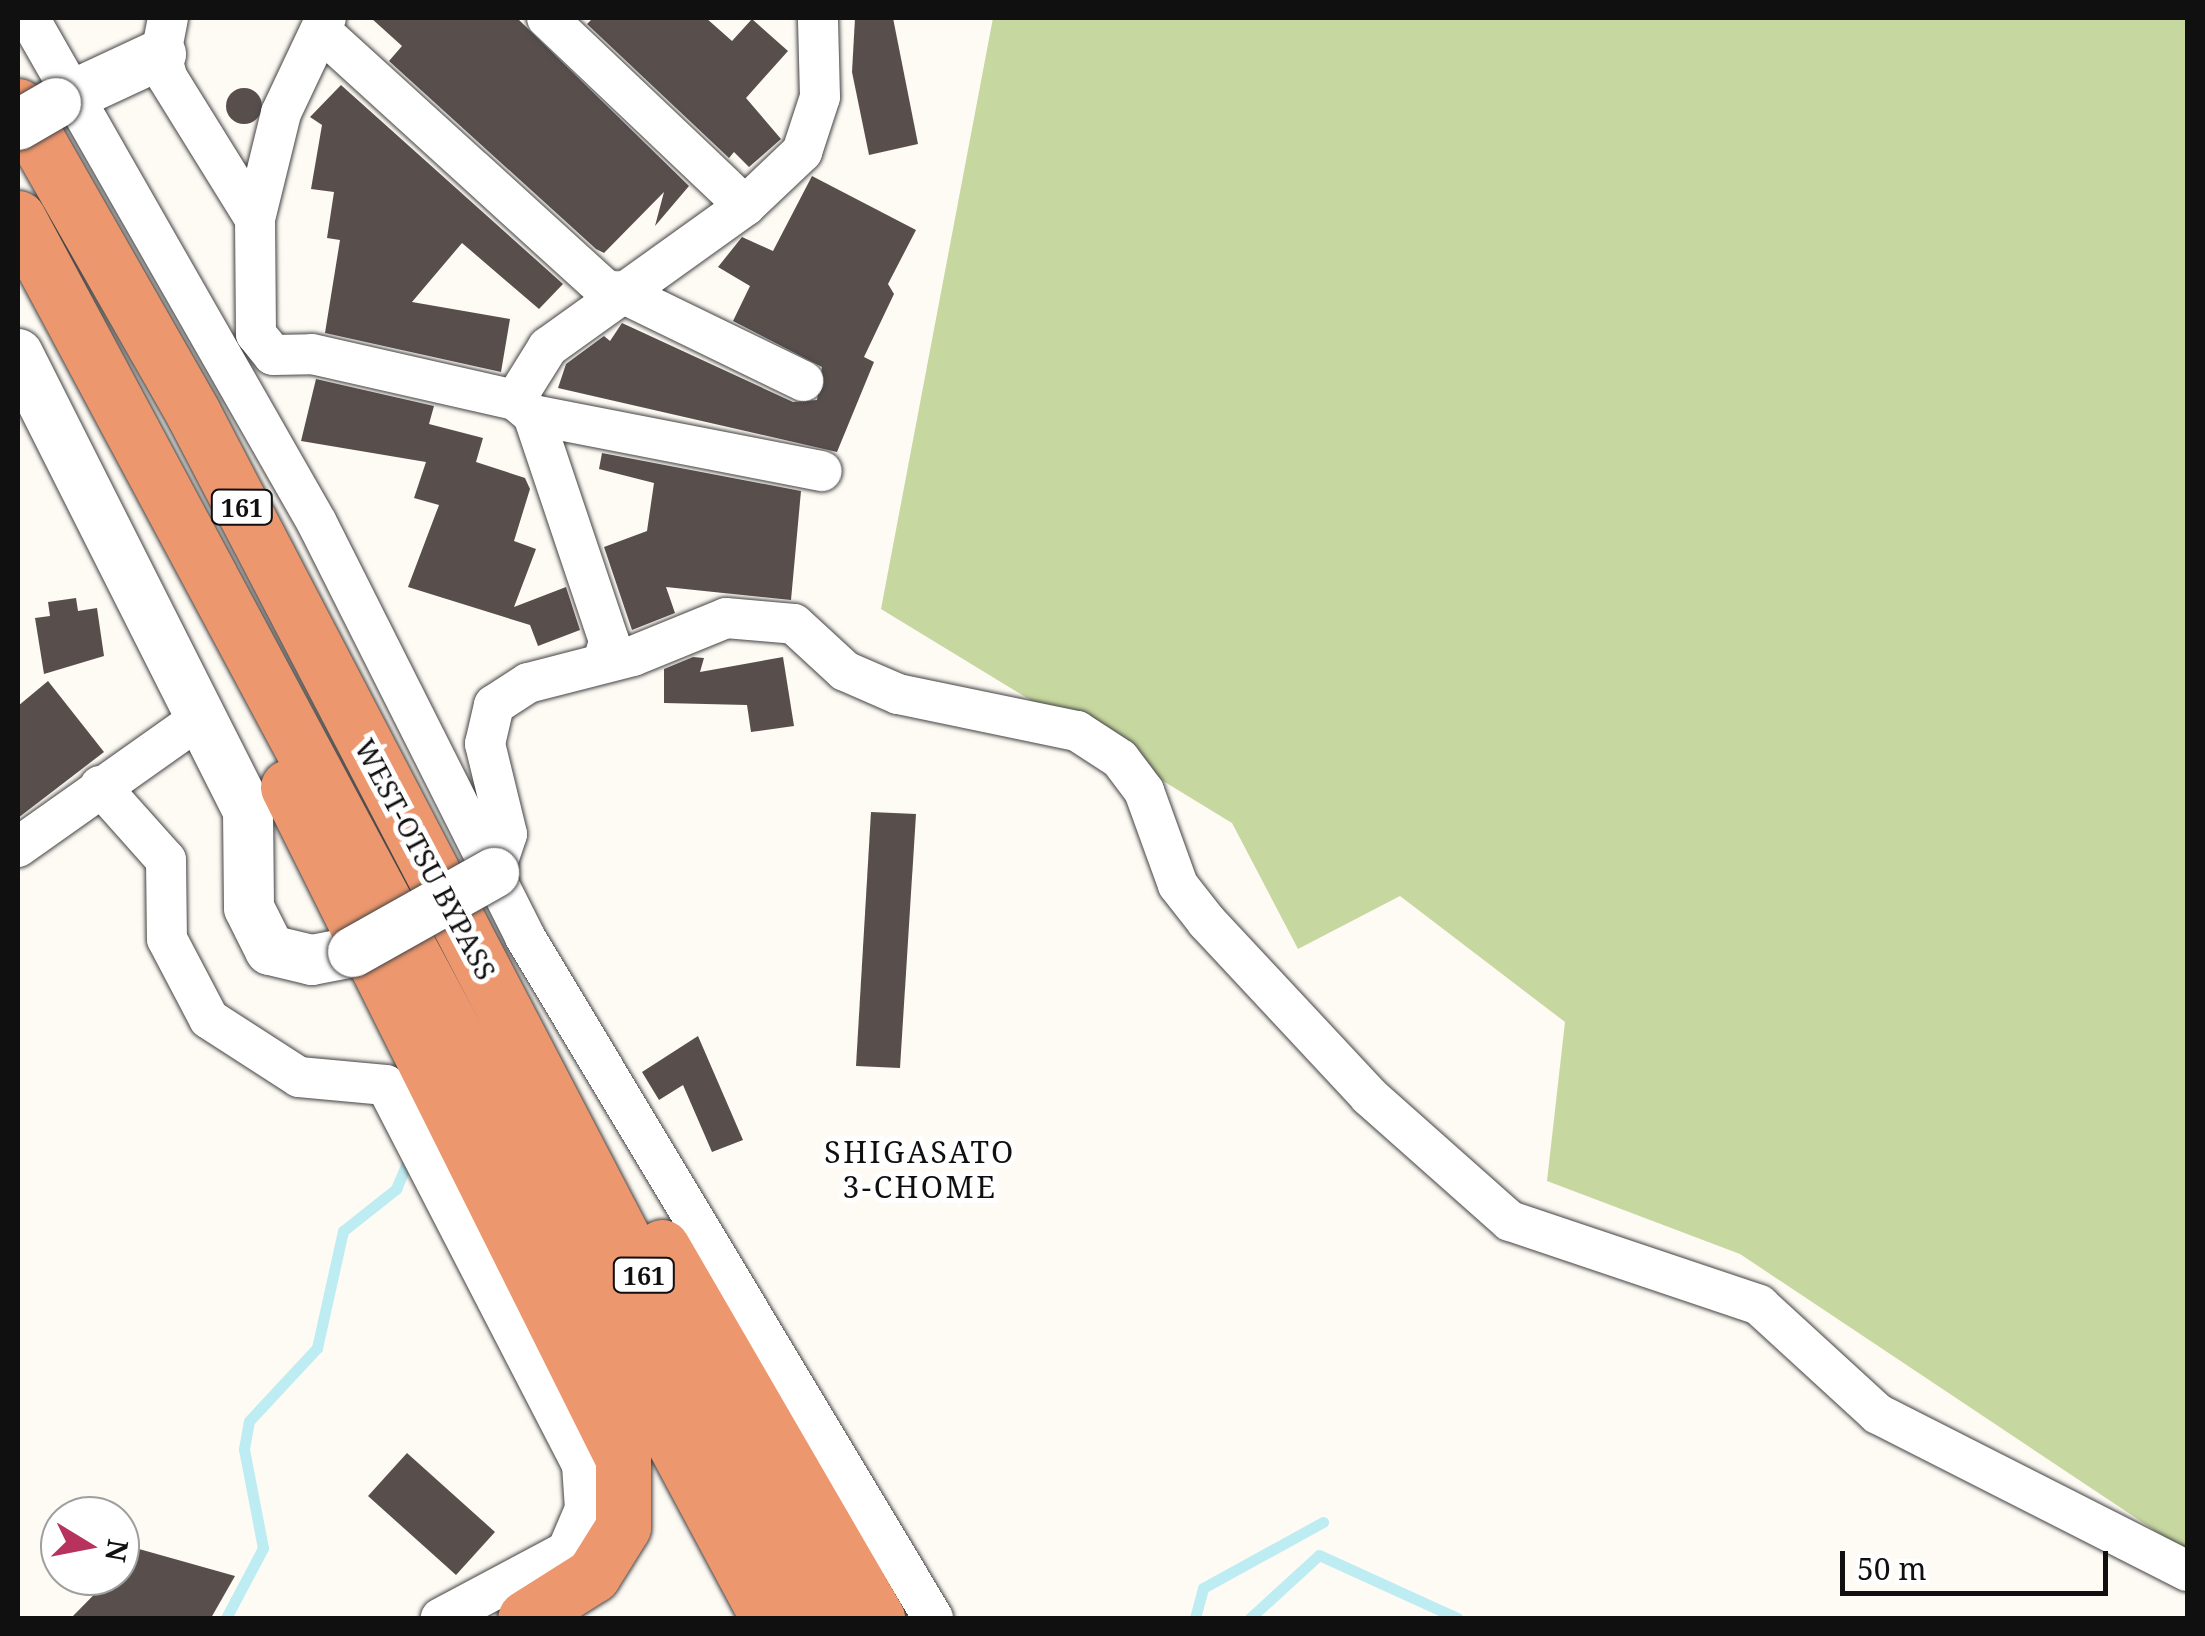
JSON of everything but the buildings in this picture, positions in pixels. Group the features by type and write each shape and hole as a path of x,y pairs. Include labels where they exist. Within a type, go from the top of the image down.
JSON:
{"highway":[{"name":"WEST-OTSU BYPASS","path":"42,106 192,414 533,1060 821,1618"},
{"name":"WEST-OTSU BYPASS","path":"18,218 768,1618"},
{"path":"134,433 179,580 590,1377 623,1459 622,1527 594,1575 525,1618"},
{"path":"533,1060 710,1317 877,1618"}],"street":[{"path":"29,18 42,106 269,434 494,873 933,1618"},
{"path":"547,18 745,206"},
{"path":"604,660 609,640 524,407 525,371 615,293 745,206 802,152 820,96 808,24"},
{"path":"269,434 273,354 256,334 255,219 280,113 324,25 615,293 803,382"},
{"path":"42,106 165,36 255,219"},
{"path":"18,354 248,811 249,908 270,950 312,960 353,952 494,873 506,834 485,744 494,705 528,683 750,616 794,624 845,671 898,694 1098,740 1144,791 1178,885 1207,922 1370,1096 1510,1221 1759,1304 1878,1414 2188,1571"},
{"path":"273,354 312,354 524,407 822,471"},
{"path":"18,847 199,719"},
{"path":"100,786 166,860 167,939 209,1020 298,1078 386,1085 582,1466 585,1509 567,1551 441,1618"}],"green space":[{"path":"993,18 2187,18 2187,1552 1740,1254 1547,1181 1565,1022 1400,896 1298,949 1232,823 881,609"}],"waterway":[{"path":"226,1618 263,1548 244,1449 249,1421 317,1348 343,1231 396,1189 407,1163"},
{"path":"1195,1618 1203,1588 1323,1522"},
{"path":"1250,1618 1319,1555 1457,1618"}],"district":[{"name":"SHIGASATO 3-CHOME","path":"920,1169"}]}
